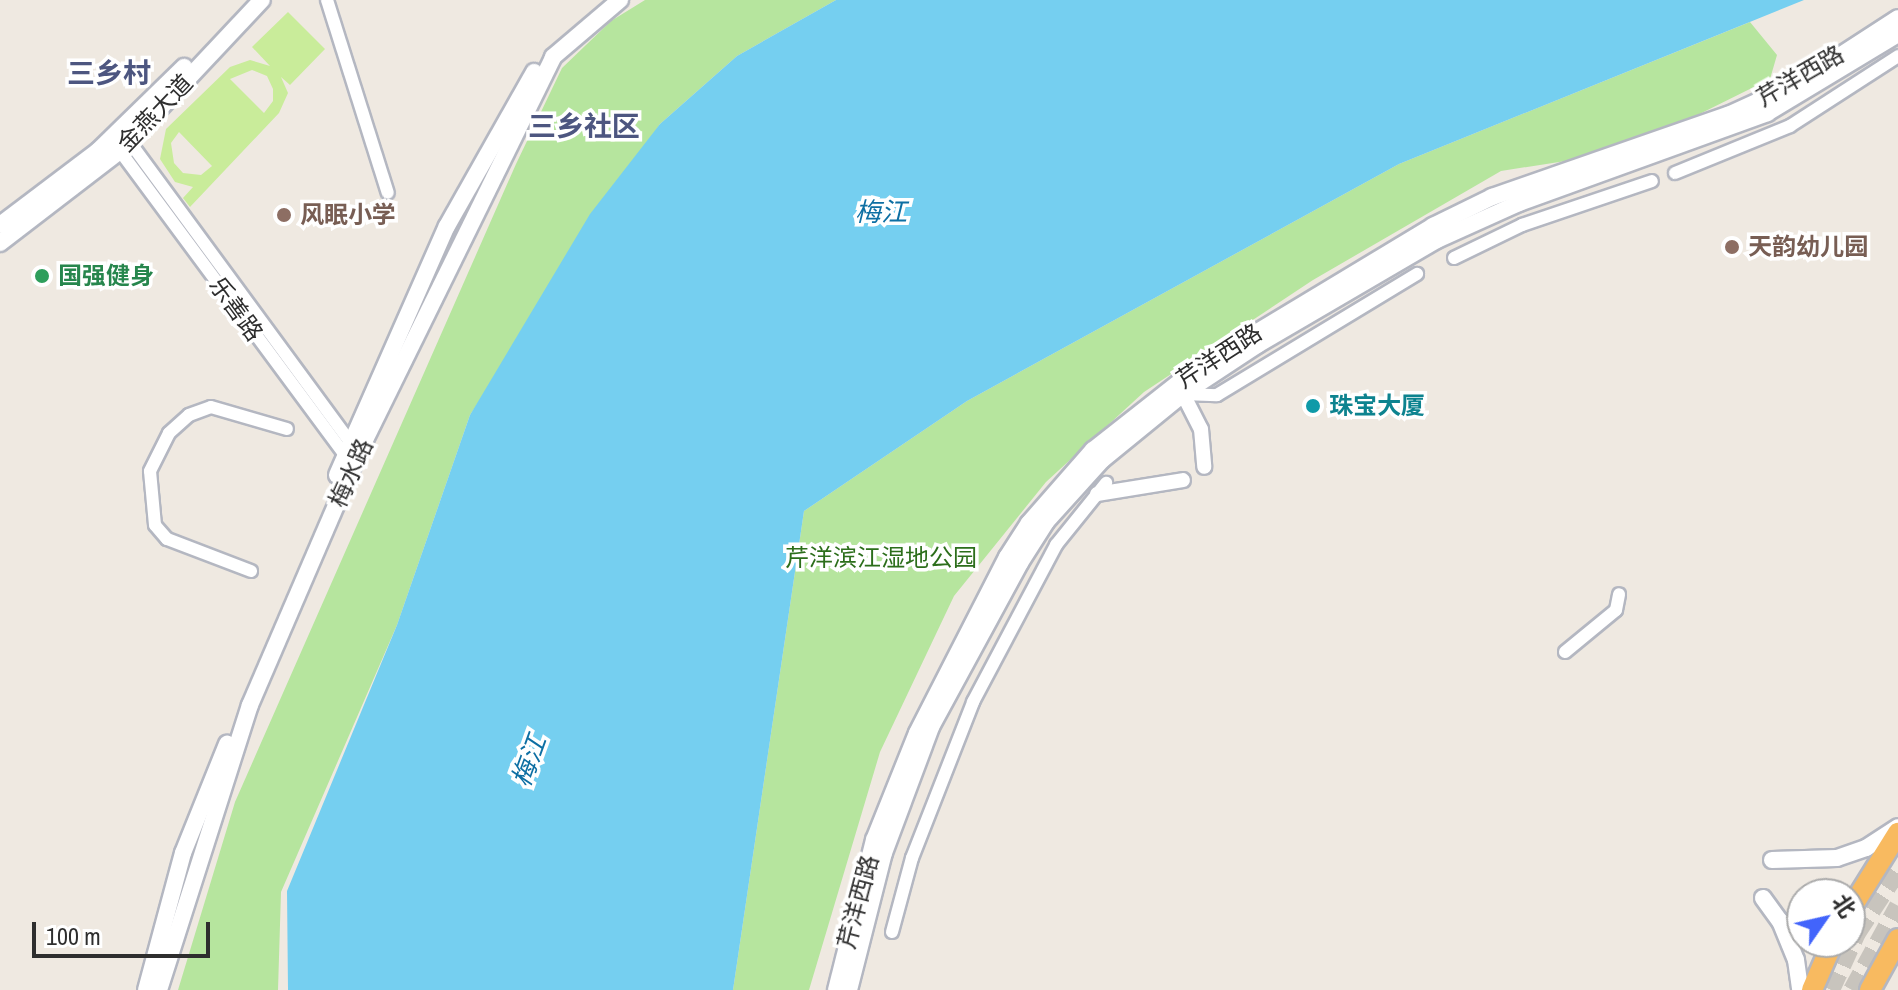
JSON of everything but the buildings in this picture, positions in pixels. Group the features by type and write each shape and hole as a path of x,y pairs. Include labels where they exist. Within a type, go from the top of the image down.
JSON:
{"highway":[{"path":"1895,837 1898,871"},
{"path":"1866,884 1895,837"},
{"path":"1870,990 1898,939"},
{"path":"1812,990 1826,958"}],"main road":[{"name":"金燕大道","path":"0,225 133,119 249,0"},
{"name":"金燕大道","path":"0,243 125,146 262,0"},
{"name":"梅水路","path":"146,990 183,853 447,226 543,57 562,30 603,0"},
{"name":"梅水路","path":"159,990 250,705 352,454 553,57 620,0"},
{"name":"芹洋西路","path":"836,990 874,840 917,733 1007,557 1044,504 1093,450 1196,369 1446,219 1492,197 1728,115 1798,83 1898,18"},
{"name":"芹洋西路","path":"849,990 884,853 931,727 1020,563 1046,522 1102,460 1183,394 1451,233 1519,203 1767,113 1898,34"},
{"path":"1772,860 1837,858 1895,837"},
{"path":"1763,898 1793,952 1800,990"}],"street":[{"path":"327,0 388,193"},
{"path":"1675,173 1790,126 1898,56"},
{"name":"乐善路","path":"125,146 352,454"},
{"path":"1454,258 1522,225 1652,181"},
{"path":"1204,467 1201,429 1183,394 1217,395 1417,274"},
{"path":"251,571 167,539 155,525 150,471 169,433 189,415 211,407 287,429"},
{"path":"892,932 912,858 973,702 1056,545 1101,488 1183,480"},
{"path":"1565,652 1616,610 1619,594"}],"green space":[{"path":"645,0 836,0 737,56 660,124 470,415 397,625 281,892 278,990 178,990 235,802 516,164 562,68 611,21"},
{"path":"288,12 325,49 290,85 281,77 288,93 279,113 190,207 183,198 193,187 175,182 160,159 166,129 230,67 250,60 270,66 252,47","holes":["252,70 267,76 273,89 273,101 264,113 230,79","179,132 212,166 201,175 183,173 174,163 171,143"]},
{"name":"芹洋滨江湿地公园","path":"1750,22 1777,55 1770,79 1623,152 1501,171 1313,280 1144,392 1046,482 954,596 880,752 809,990 733,990 804,511 967,401 1399,164"}],"water":[{"name":"梅江","path":"836,0 1804,0 1399,164 967,401 804,511 733,990 288,990 287,891 397,625 470,415 590,214 660,124 737,56"}],"tunnel":[{"path":"1831,990 1857,933 1898,871"},
{"path":"1852,990 1898,906"}],"place":[{"name":"风眠小学","path":"284,215"},
{"name":"天韵幼儿园","path":"1732,247"},
{"name":"国强健身","path":"42,276"},
{"name":"珠宝大厦","path":"1313,406"}],"district":[{"name":"三乡村","path":"109,73"},
{"name":"三乡社区","path":"584,126"}]}
